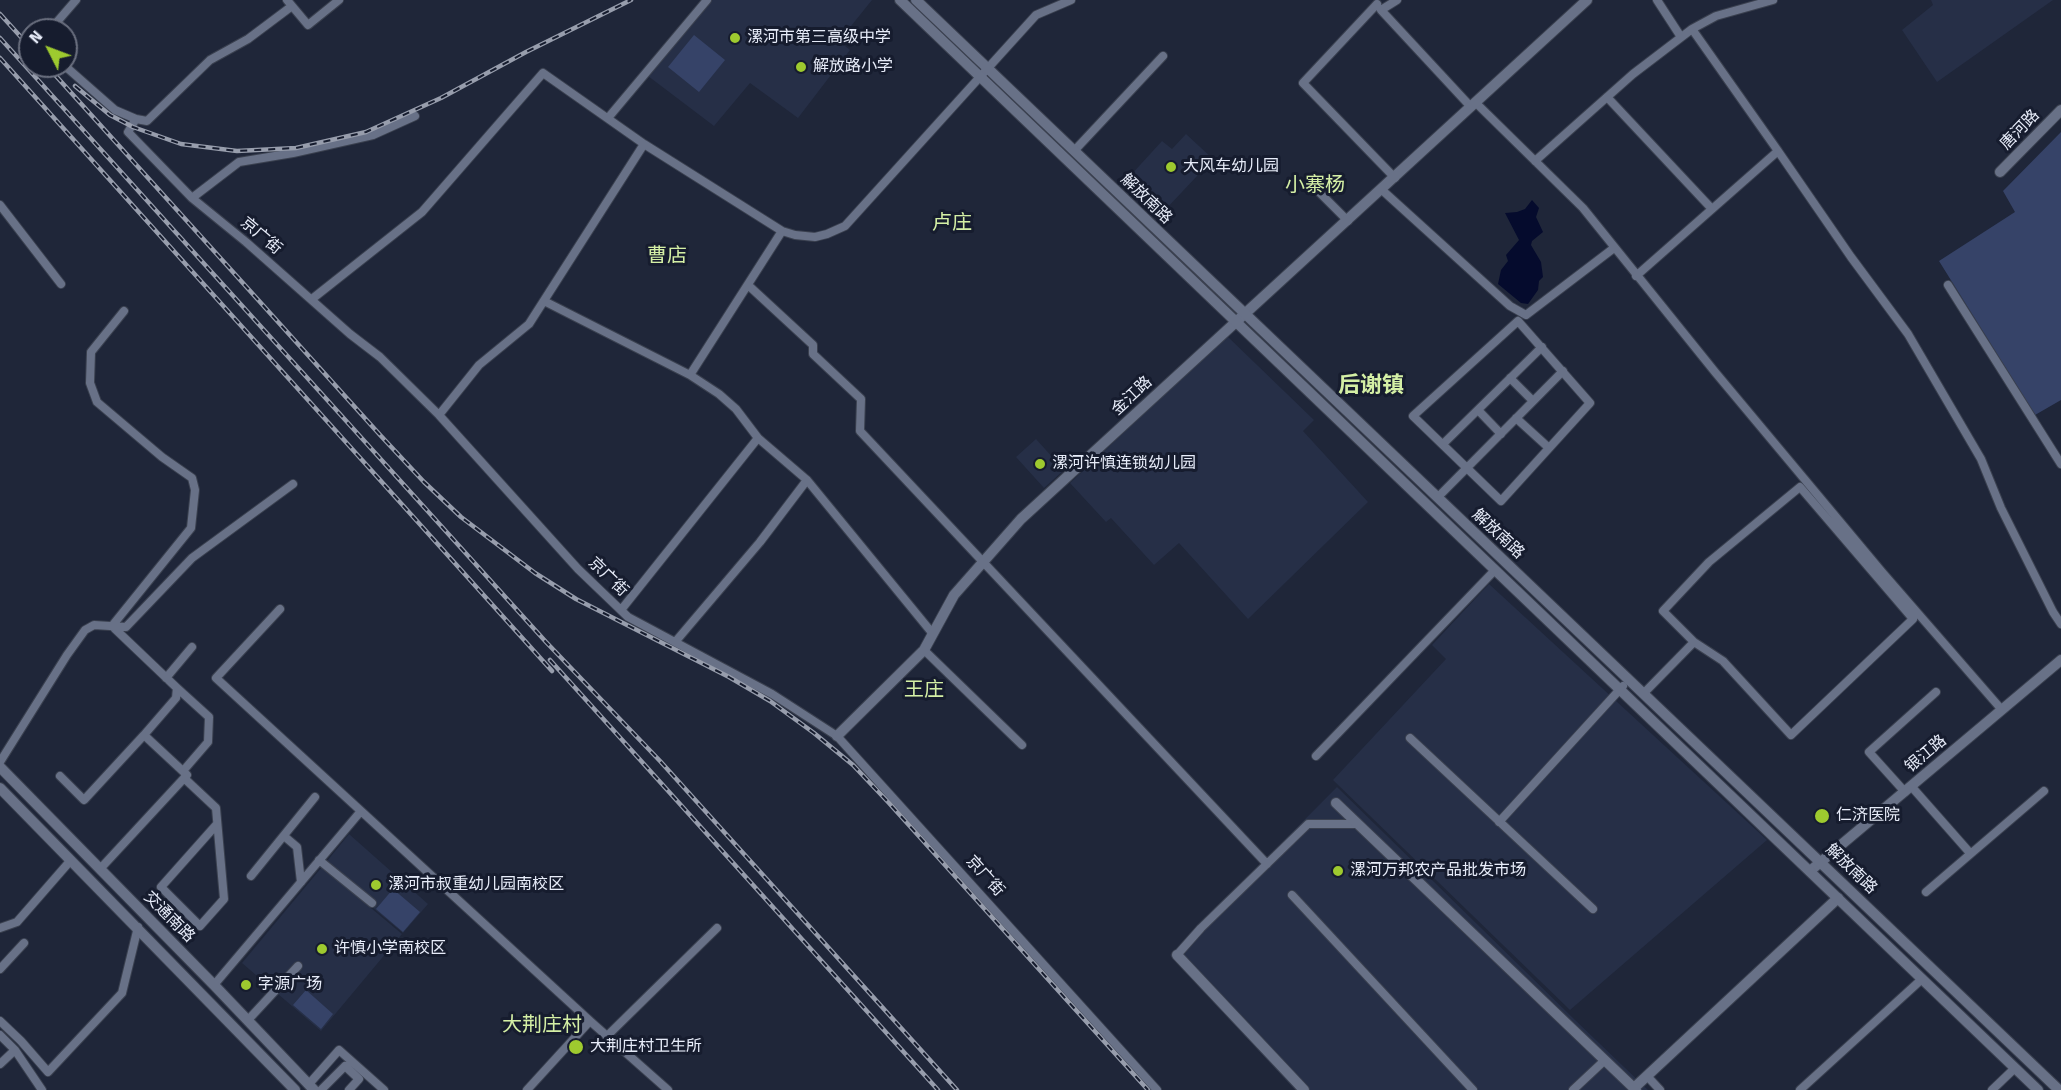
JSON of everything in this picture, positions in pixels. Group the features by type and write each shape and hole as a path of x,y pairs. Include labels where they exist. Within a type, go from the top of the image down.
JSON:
{"main road":[{"name":"解放南路","path":"900,0 2038,1090"},
{"name":"解放南路","path":"916,0 2059,1090"},
{"name":"金江路","path":"837,736 924,650 954,595 1021,519 1587,0"},
{"name":"唐河路","path":"2000,172 2061,110"},
{"name":"银江路","path":"1810,871 2061,660"},
{"name":"交通南路","path":"0,767 311,1087"},
{"name":"交通南路","path":"0,788 295,1090"},
{"path":"1336,803 1635,1089 1838,898"},
{"path":"1177,955 1304,1090"},
{"path":"248,1041 258,1031"}],"street":[{"path":"60,18 76,0"},
{"path":"78,77 115,110 147,121 210,60 248,39 290,3 308,25 339,0"},
{"path":"608,118 707,0"},
{"path":"312,299 422,212 543,73 644,144 782,231 815,237 827,234 845,226 1036,15 1071,0"},
{"path":"1395,178 1303,83 1377,5 1397,0"},
{"path":"1657,0 1681,37"},
{"path":"1535,161 1633,74 1692,29 1716,16 1773,0"},
{"path":"1377,5 1473,104 1582,208 1882,572 2002,710"},
{"path":"1692,29 1851,257 1908,334 1981,459 2001,508 2061,624"},
{"path":"1074,151 1163,56"},
{"path":"1607,97 1712,209"},
{"path":"192,198 239,162 293,153 373,135 415,116"},
{"name":"京广街","path":"136,119 128,132 192,198 350,334 380,357 439,415 578,569 628,617 772,694 837,736 1157,1090"},
{"path":"439,415 479,365 530,324 644,144"},
{"path":"1636,276 1778,151"},
{"path":"1316,189 1348,221"},
{"path":"1382,190 1510,306 1526,315 1614,248"},
{"path":"0,205 61,284"},
{"path":"690,375 782,231"},
{"path":"748,285 813,345 813,354 861,399 860,431 985,561 1267,864"},
{"path":"1948,285 2061,464"},
{"path":"544,301 690,375 719,394 736,409 758,438 807,480 933,634"},
{"path":"112,626 191,528 195,490 192,478 162,457 97,402 90,383 91,352 124,311"},
{"path":"1518,321 1563,371 1590,403 1500,501 1413,416 1518,321"},
{"path":"1443,444 1542,347"},
{"path":"1438,498 1563,371"},
{"path":"1510,378 1533,401"},
{"path":"1478,410 1501,434"},
{"path":"1516,418 1549,448"},
{"path":"621,610 758,438"},
{"path":"676,641 760,542 807,480"},
{"path":"0,762 85,630 94,625 126,627 192,558 293,484"},
{"path":"1800,487 1913,620 1791,735 1723,661 1694,642 1663,611 1709,562 1800,487"},
{"path":"1316,756 1494,570"},
{"path":"280,609 216,678 590,1021 669,1090"},
{"path":"100,869 184,775 208,742 208,717 112,626"},
{"path":"1644,693 1694,642"},
{"path":"166,678 192,648"},
{"path":"924,650 1022,744"},
{"path":"1499,822 1629,679"},
{"path":"60,776 84,800 176,698 177,688"},
{"path":"1936,692 1869,752 1970,853"},
{"path":"144,735 216,807 224,899 200,926 161,887 217,824"},
{"path":"1410,738 1593,909"},
{"path":"1926,892 2044,791"},
{"path":"250,876 315,797"},
{"path":"214,985 361,812"},
{"path":"1177,955 1201,928 1308,824 1358,824"},
{"path":"284,836 297,847 301,882"},
{"path":"0,928 17,922 72,860"},
{"path":"319,860 372,903"},
{"path":"1292,895 1473,1090"},
{"path":"0,1021 48,1072 122,993 138,927"},
{"path":"607,1036 717,928"},
{"path":"0,969 24,943"},
{"path":"248,1020 298,966"},
{"path":"1800,1090 1922,979"},
{"path":"527,1090 590,1021"},
{"path":"0,1035 15,1050 42,1090"},
{"path":"0,1064 15,1050"},
{"path":"311,1087 339,1050 384,1090"},
{"path":"1574,1090 1605,1060"},
{"path":"321,1090 345,1066 359,1079 349,1090"},
{"path":"1992,1090 2015,1068"},
{"path":"1647,1076 1660,1090"}],"shaded area":[{"name":"漯河市第三高级中学","path":"712,0 872,0 839,41 850,50 798,118 750,83 714,126 648,76"},
{"path":"1931,0 2053,0 1937,82 1902,30 1933,5"},
{"path":"694,35 725,60 699,92 668,67"},
{"path":"2061,132 2061,400 2035,415 1939,261 2015,212 2003,191"},
{"name":"大风车幼儿园","path":"1186,134 1213,159 1166,209 1130,176 1162,141 1172,149"},
{"path":"1532,200 1539,208 1536,217 1543,232 1532,241 1531,245 1541,262 1543,277 1539,281 1538,290 1528,304 1521,303 1498,284 1501,270 1508,261 1506,255 1519,240 1505,213 1525,209"},
{"path":"1227,336 1314,420 1303,431 1368,502 1248,619 1179,543 1154,565 1111,518 1106,522 1070,483"},
{"name":"漯河许慎连锁幼儿园","path":"1036,439 1064,470 1044,488 1016,457"},
{"path":"1489,584 1767,840 1570,1010 1333,780 1446,659 1432,645"},
{"name":"漯河万邦农产品批发市场","path":"1337,787 1648,1090 1295,1090 1170,955"},
{"name":"漯河市叔重幼儿园南校区","path":"349,834 428,904 403,933 323,866"},
{"name":"许慎小学南校区","path":"322,867 402,934 321,1031 242,963"},
{"path":"393,889 420,912 403,932 376,909"},
{"path":"306,990 333,1014 321,1029 293,1005"}],"railway":[{"path":"75,86 110,115 133,127 181,144 237,151 296,148 366,132 441,98 526,52 631,0"},
{"path":"0,14 18,34"},
{"path":"0,38 546,642 660,761 957,1090"},
{"path":"0,58 552,671"},
{"path":"58,78 381,436 461,517 535,573 576,599 729,677 770,701 853,765 1148,1090"},
{"path":"550,660 938,1090"}],"place":[{"name":"漯河市第三高级中学","path":"735,38"},
{"name":"解放路小学","path":"801,67"},
{"name":"大风车幼儿园","path":"1171,167"},
{"name":"漯河许慎连锁幼儿园","path":"1040,464"},
{"name":"仁济医院","path":"1822,816"},
{"name":"漯河万邦农产品批发市场","path":"1338,871"},
{"name":"漯河市叔重幼儿园南校区","path":"376,885"},
{"name":"许慎小学南校区","path":"322,949"},
{"name":"字源广场","path":"246,985"},
{"name":"大荆庄村卫生所","path":"576,1047"}],"district":[{"name":"小寨杨","path":"1315,185"},
{"name":"卢庄","path":"952,223"},
{"name":"曹店","path":"667,256"},
{"name":"后谢镇","path":"1371,386"},
{"name":"王庄","path":"924,690"},
{"name":"大荆庄村","path":"542,1025"}]}
